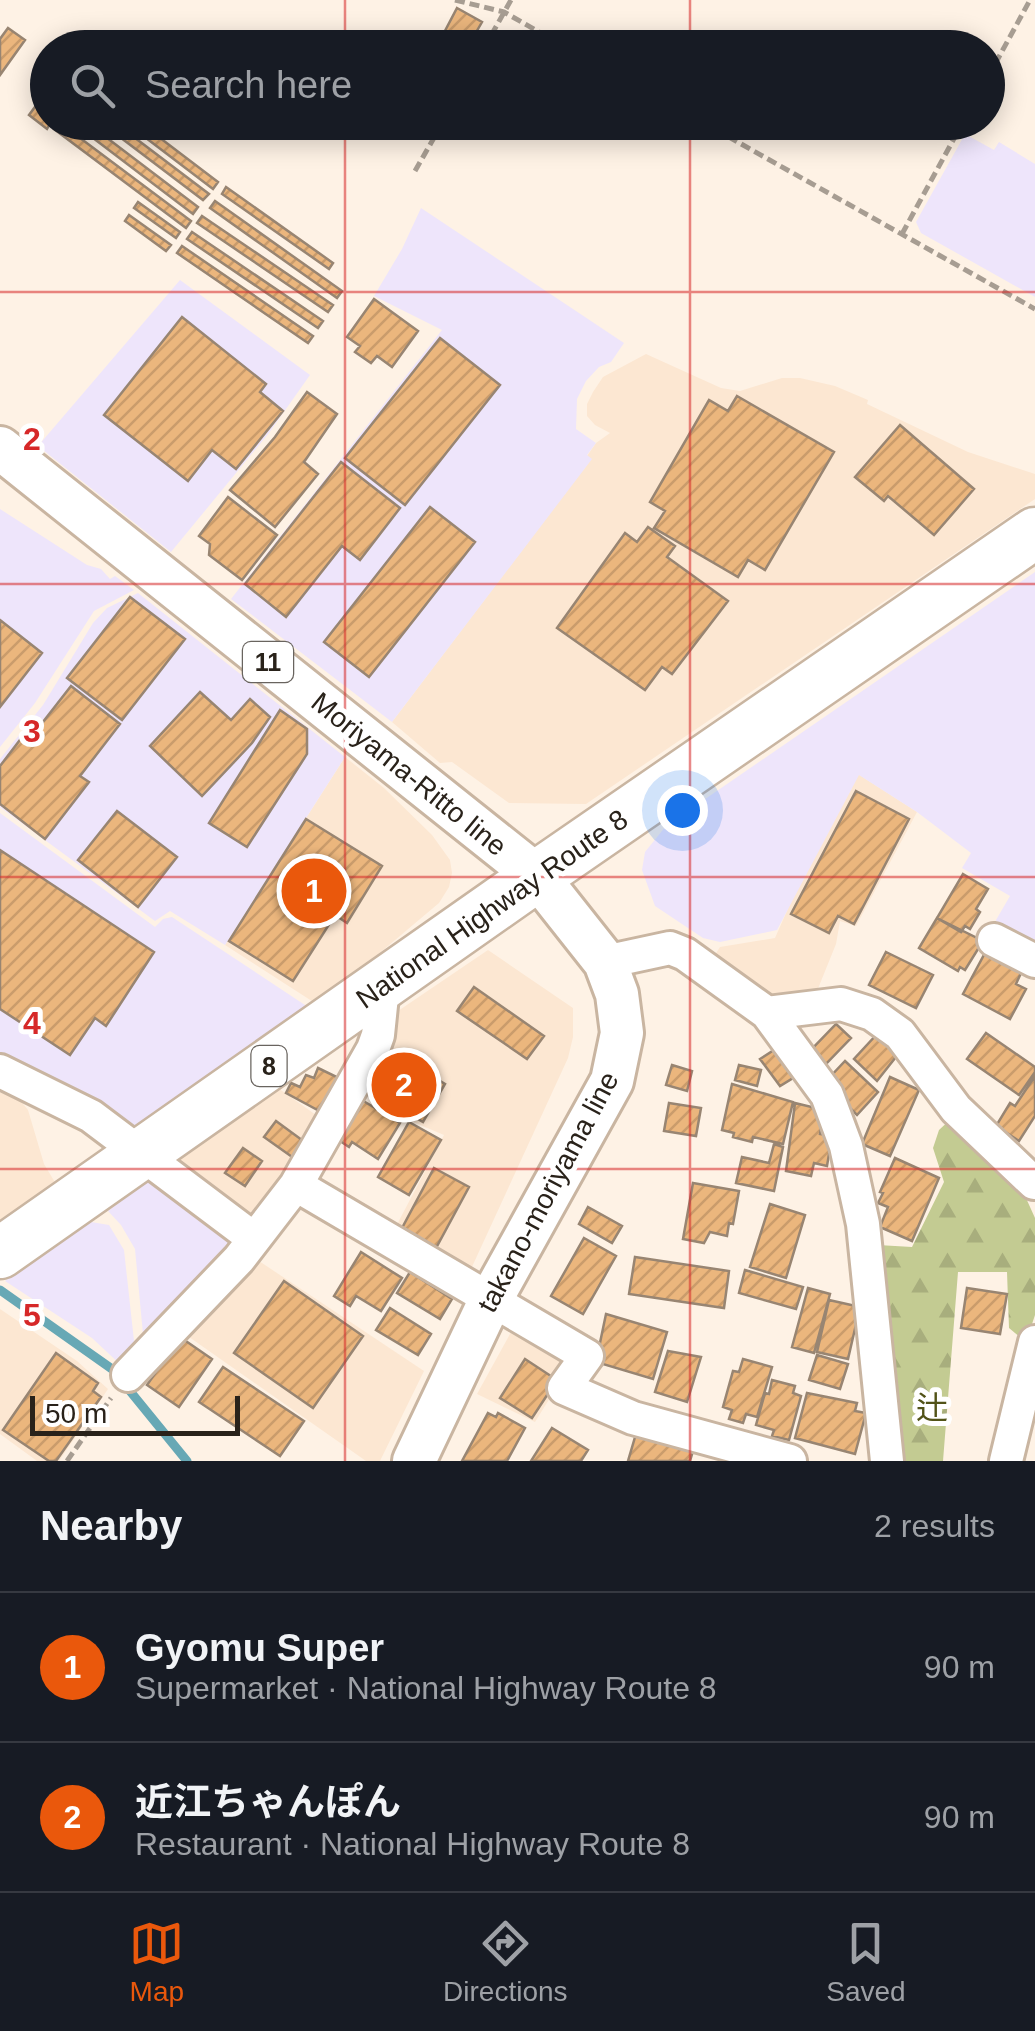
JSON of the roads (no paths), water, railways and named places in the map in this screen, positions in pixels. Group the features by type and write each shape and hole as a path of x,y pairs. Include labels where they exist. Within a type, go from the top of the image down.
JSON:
{"highway":[{"name":"National Highway Route 8","path":"0,1253 536,876 1035,533"}],"main road":[{"name":"Moriyama-Ritto line","path":"0,448 536,876"},
{"name":"takano-moriyama line","path":"414,1461 490,1300 612,1081 622,1032 617,994 605,962 536,876"}],"street":[{"path":"994,940 1035,961"},
{"path":"605,962 670,948 684,954 767,1013 826,1095 846,1146 863,1224 887,1461"},
{"path":"122,1384 204,1298 296,1185 372,1049 378,1035 383,986"},
{"path":"767,1013 842,1004 872,1014 900,1034 956,1109 1035,1184"},
{"path":"0,1070 91,1116 253,1238"},
{"path":"296,1185 586,1356 564,1388 733,1454 790,1461"},
{"path":"1006,1461 1035,1342"}],"waterway":[{"path":"0,1290 112,1369 187,1461"}],"place":[{"name":"Gyomu Super","path":"314,891"},
{"name":"近江ちゃんぽん","path":"404,1085"}],"district":[{"name":"辻","path":"932,1408"}]}
